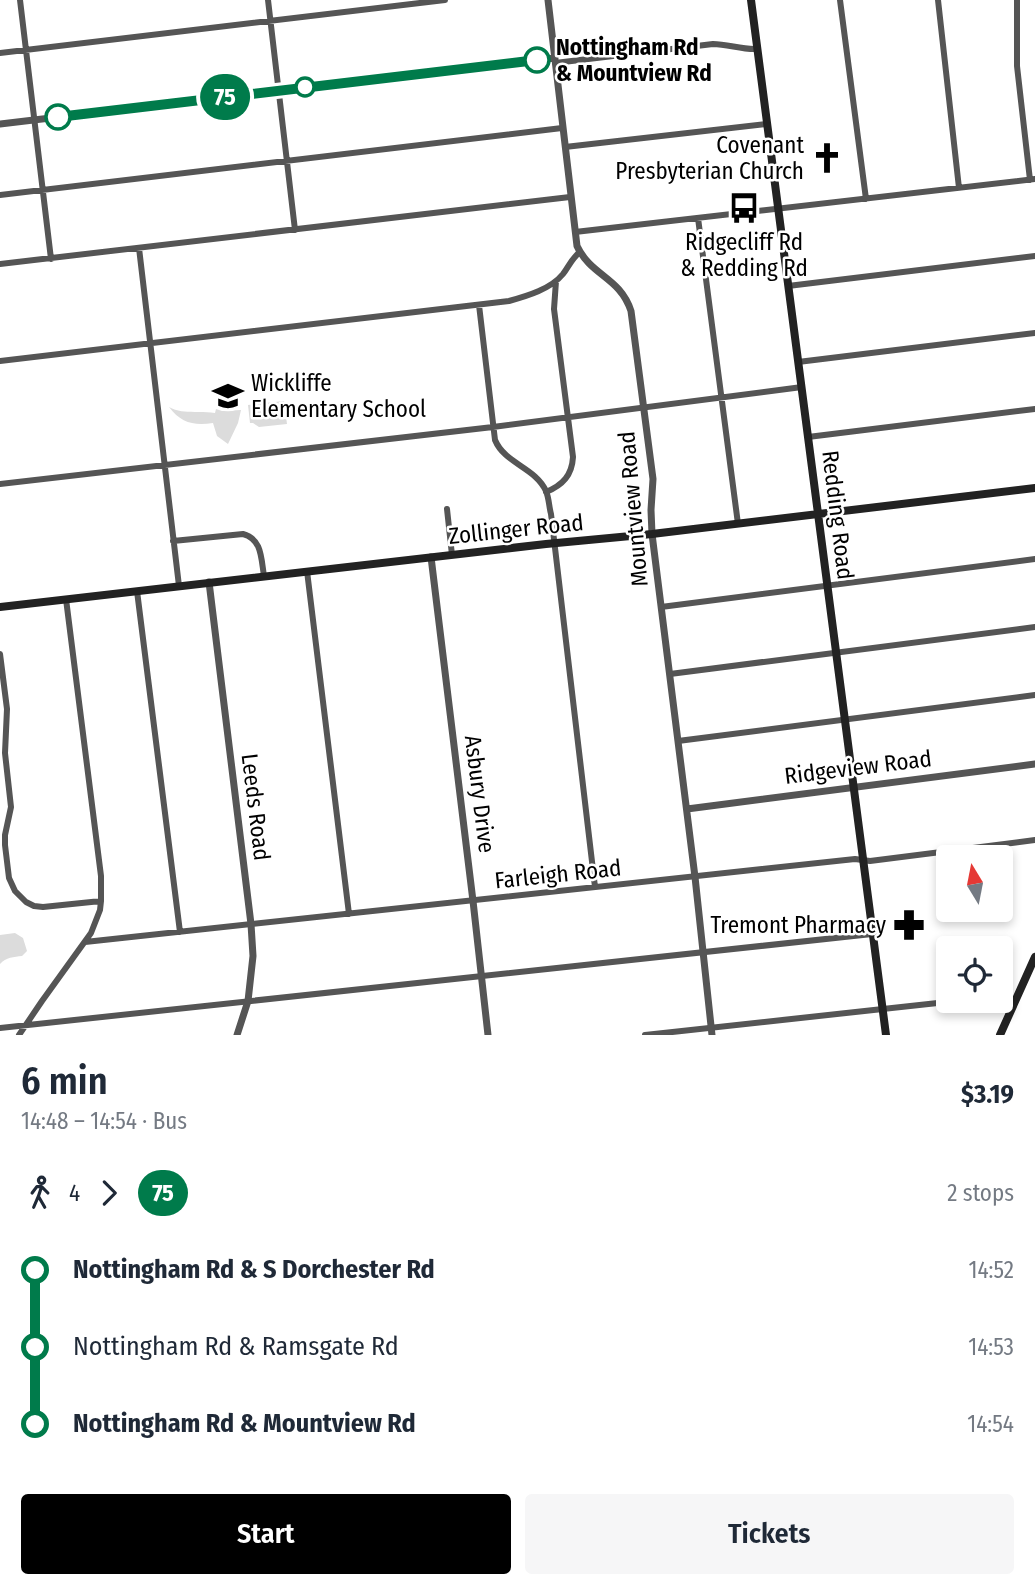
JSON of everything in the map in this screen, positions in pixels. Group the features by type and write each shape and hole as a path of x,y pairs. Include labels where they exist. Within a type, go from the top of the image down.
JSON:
{"main road":[{"name":"Redding Road","path":"751,0 886,1035"},
{"name":"Zollinger Road","path":"0,607 1035,488"},
{"path":"1000,1035 1035,957"}],"street":[{"path":"20,0 51,258"},
{"path":"268,0 295,229"},
{"path":"0,53 444,0"},
{"name":"Mountview Road","path":"548,0 570,197 580,251 593,268 617,286 629,306 653,479 652,534 712,1031"},
{"path":"840,0 866,199"},
{"path":"938,0 959,188"},
{"path":"575,232 1033,179 1017,66 1017,0"},
{"path":"0,124 713,44 757,49"},
{"path":"565,147 767,124"},
{"path":"0,195 562,128"},
{"path":"0,264 570,197"},
{"path":"698,218 738,524"},
{"path":"139,248 179,586"},
{"path":"0,361 518,299 556,281 580,251"},
{"path":"788,286 1035,256"},
{"path":"546,492 561,485 571,471 573,457 554,309 556,281"},
{"path":"478,305 495,440 500,450 533,474 546,492 595,887"},
{"path":"798,362 1035,333"},
{"path":"0,484 569,418 802,387"},
{"path":"808,437 1035,409"},
{"path":"447,509 452,555"},
{"path":"173,541 243,534 251,536 257,541 264,576"},
{"name":"Asbury Drive","path":"431,557 488,1035"},
{"path":"661,607 1035,559"},
{"path":"307,571 349,914"},
{"name":"Leeds Road","path":"209,582 253,956 248,1001 237,1035"},
{"path":"137,591 180,932"},
{"path":"19,1035 91,933 101,901 101,876 66,599"},
{"path":"670,674 1035,627"},
{"path":"0,654 7,709 3,774 11,807 3,832 9,878 15,891 34,906 101,901"},
{"path":"678,741 1035,695"},
{"name":"Ridgeview Road","path":"687,809 1035,764"},
{"name":"Farleigh Road","path":"85,942 843,860 870,861 1035,839"},
{"path":"0,1028 872,934"},
{"path":"645,1035 712,1031 936,1003"}],"shaded area":[{"path":"284,401 287,424 259,427 250,423 248,405"},
{"path":"169,407 180,411 215,413 216,409 241,410 228,444 217,436 213,423 188,422 178,417"},
{"path":"15,933 23,938 27,951 22,956 7,959 0,964 0,935"}],"bus line":[{"name":"75","path":"58,117 537,60"}],"place":[{"name":"Nottingham Rd & Mountview Rd","path":"537,60"},
{"name":"Covenant Presbyterian Church","path":"827,158"},
{"name":"Ridgecliff Rd & Redding Rd","path":"744,208"},
{"name":"Wickliffe Elementary School","path":"228,396"},
{"name":"Tremont Pharmacy","path":"909,925"}]}
